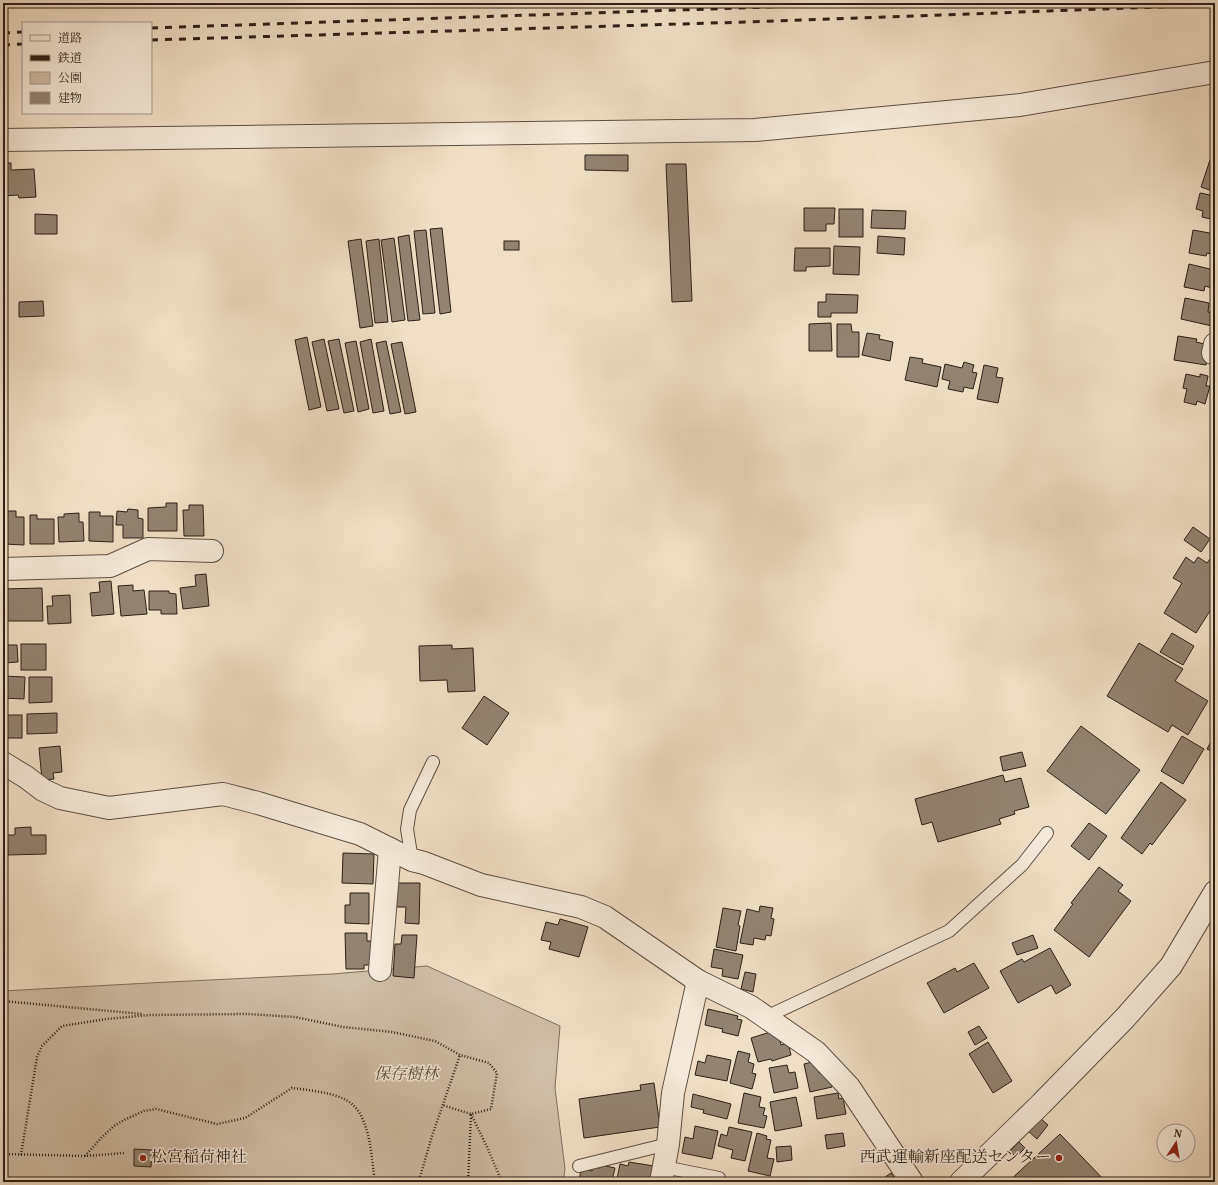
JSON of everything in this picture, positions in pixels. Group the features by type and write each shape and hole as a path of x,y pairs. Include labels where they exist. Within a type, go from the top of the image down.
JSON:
{"street":[{"path":"3,140 755,130 1020,105 1215,72"},
{"path":"1215,344 1213,353 1215,353"},
{"path":"3,569 110,566 148,549 212,551"},
{"path":"3,763 26,777 43,790 60,798 109,808 223,794 360,834 412,860 424,863 481,885 581,907 605,917 698,981 751,1007 816,1052 849,1087 912,1182"},
{"path":"380,970 390,849"},
{"path":"961,1182 1041,1104 1120,1023 1170,966 1215,892"},
{"path":"662,1174 668,1144 673,1093 698,981"}],"lane":[{"path":"412,860 407,829 410,810 433,762"},
{"path":"766,1017 949,931 1022,865 1047,833"},
{"path":"579,1166 668,1144"},
{"path":"662,1174 719,1178"}],"path":[{"path":"3,1000 149,1015"},
{"path":"21,1155 38,1057 42,1046 62,1026 108,1019 149,1015 248,1014 295,1017 343,1027 392,1032 435,1041 460,1055 489,1063 497,1073 491,1109 471,1114 442,1105"},
{"path":"417,1182 420,1177 442,1105 460,1055"},
{"path":"85,1156 102,1136 114,1126 144,1111 156,1109 217,1124 245,1118 292,1088 326,1094 347,1100 359,1112 365,1124 369,1138 375,1182"},
{"path":"468,1182 471,1114"},
{"path":"471,1114 502,1182"},
{"path":"3,1154 85,1156 124,1153"}],"green space":[{"name":"保存樹林","path":"427,966 560,1026 555,1088 565,1169 563,1182 3,1182 3,991 332,974"}],"building":[{"path":"585,155 628,155 628,171 585,170"},
{"path":"1210,160 1215,162 1215,192 1201,187"},
{"path":"3,163 11,163 11,170 34,169 36,197 19,198 18,195 3,196"},
{"path":"666,164 686,164 692,301 672,302"},
{"path":"1200,193 1215,196 1215,220 1202,217 1203,211 1196,209"},
{"path":"804,208 835,208 834,224 826,224 826,231 804,231"},
{"path":"839,209 863,209 863,237 839,237"},
{"path":"872,210 906,211 905,229 871,228"},
{"path":"35,214 57,215 57,234 35,234"},
{"path":"442,228 451,312 440,314 430,229"},
{"path":"426,230 435,313 423,314 414,231"},
{"path":"1193,230 1215,234 1215,255 1207,253 1206,256 1189,253"},
{"path":"409,235 420,320 408,321 398,237"},
{"path":"878,236 905,238 904,255 877,253"},
{"path":"394,238 405,320 392,322 381,240"},
{"path":"361,239 373,326 360,328 348,241"},
{"path":"379,239 388,322 375,323 366,241"},
{"path":"504,241 519,241 519,250 504,250"},
{"path":"834,246 860,247 859,275 833,274"},
{"path":"795,248 830,248 830,266 806,267 806,271 794,271"},
{"path":"1189,264 1214,270 1215,289 1205,286 1204,291 1184,287"},
{"path":"826,294 858,295 857,313 831,313 831,317 818,317 818,302 826,302"},
{"path":"1185,298 1209,303 1208,312 1215,313 1212,326 1181,319"},
{"path":"43,301 44,316 19,317 19,302"},
{"path":"831,323 832,351 809,351 809,324"},
{"path":"837,324 851,324 852,332 859,332 859,357 837,357"},
{"path":"867,333 880,335 879,339 893,342 890,361 862,355"},
{"path":"1178,336 1197,339 1196,342 1209,345 1206,365 1174,360"},
{"path":"307,337 321,407 309,410 295,340"},
{"path":"324,339 339,409 327,411 312,342"},
{"path":"339,339 354,411 344,413 328,341"},
{"path":"371,339 384,411 373,413 360,342"},
{"path":"356,341 369,409 358,412 345,343"},
{"path":"386,341 401,412 390,414 376,343"},
{"path":"402,342 416,412 405,414 391,344"},
{"path":"910,357 923,359 922,363 941,367 937,387 905,380"},
{"path":"964,362 974,365 972,372 977,373 973,389 964,387 963,392 948,389 950,381 942,379 945,364 962,368"},
{"path":"984,365 998,368 996,377 1003,378 998,403 977,399"},
{"path":"1186,374 1200,377 1200,374 1208,376 1206,386 1210,386 1205,404 1197,401 1196,405 1184,402 1187,389 1183,388"},
{"path":"166,503 177,503 177,531 148,531 148,508 166,507"},
{"path":"189,505 203,505 204,536 184,536 183,510 189,510"},
{"path":"128,509 138,510 138,518 143,519 143,538 123,538 123,525 116,525 117,511 127,512"},
{"path":"3,511 16,511 16,517 24,517 24,545 4,544"},
{"path":"89,512 100,512 100,516 113,516 113,542 89,541"},
{"path":"79,513 79,522 83,522 84,541 59,542 58,517 64,517 64,514"},
{"path":"30,515 37,515 37,519 54,519 54,544 30,544"},
{"path":"1193,527 1210,539 1201,552 1184,540"},
{"path":"1186,557 1194,563 1198,557 1207,563 1210,559 1215,563 1215,603 1196,633 1164,613 1182,583 1173,578"},
{"path":"206,574 209,606 183,609 180,588 196,586 195,575"},
{"path":"111,581 114,614 92,616 90,593 100,592 99,582"},
{"path":"133,585 133,591 144,590 147,614 121,616 118,586"},
{"path":"42,588 43,621 3,621 3,589"},
{"path":"149,591 169,591 169,593 176,594 177,614 161,614 161,610 149,610"},
{"path":"70,595 71,623 48,624 47,606 53,606 52,596"},
{"path":"1172,633 1194,646 1183,665 1160,652"},
{"path":"1139,643 1183,669 1175,681 1208,701 1188,735 1172,725 1168,732 1107,696"},
{"path":"21,644 46,644 46,670 21,670"},
{"path":"3,645 17,645 18,662 3,663"},
{"path":"452,645 452,649 473,648 475,691 448,692 447,680 420,681 419,646"},
{"path":"3,676 25,677 24,699 3,698"},
{"path":"29,677 52,677 52,702 29,703"},
{"path":"484,696 509,713 487,745 462,728"},
{"path":"57,713 57,733 27,734 27,714"},
{"path":"3,715 22,715 22,738 3,738"},
{"path":"1081,726 1140,770 1106,814 1047,771"},
{"path":"1215,734 1215,753 1207,749"},
{"path":"1182,736 1204,749 1183,784 1161,771"},
{"path":"60,746 62,772 53,773 54,779 42,780 39,748"},
{"path":"1022,752 1026,766 1003,771 1000,757"},
{"path":"1003,775 1005,782 1021,778 1029,807 1014,811 1015,814 999,819 1001,824 938,842 932,822 922,825 915,799"},
{"path":"1161,782 1186,800 1152,845 1150,843 1142,854 1121,838"},
{"path":"1089,823 1107,836 1089,860 1071,846"},
{"path":"31,827 31,835 46,835 46,854 8,855 7,835 15,835 15,828"},
{"path":"343,853 374,854 373,884 342,883"},
{"path":"1099,867 1123,885 1118,891 1131,901 1089,957 1054,930 1073,904 1071,903"},
{"path":"396,883 420,883 419,924 405,923 406,907 395,907"},
{"path":"350,893 369,893 369,924 345,923 345,905 350,905"},
{"path":"760,906 773,908 771,918 774,919 771,936 766,935 765,940 754,938 753,945 740,943 747,909 759,912"},
{"path":"723,908 741,911 738,925 740,926 736,951 716,947"},
{"path":"560,919 588,927 579,957 549,949 551,942 541,940 546,922 558,925"},
{"path":"345,933 367,933 367,941 372,941 373,965 364,965 364,969 346,969"},
{"path":"402,935 417,935 414,978 393,976 395,944 401,944"},
{"path":"1033,935 1038,948 1017,955 1012,943"},
{"path":"1050,948 1071,985 1056,994 1051,985 1018,1003 1000,971 1022,959 1024,962"},
{"path":"714,949 743,955 738,979 722,976 723,969 711,967"},
{"path":"974,963 989,988 944,1013 927,983 955,968 957,972"},
{"path":"745,972 756,974 753,992 741,989"},
{"path":"708,1009 738,1016 737,1019 742,1020 738,1036 722,1032 723,1029 705,1025"},
{"path":"979,1026 987,1038 975,1045 968,1032"},
{"path":"777,1030 781,1045 788,1043 791,1055 772,1061 771,1059 758,1062 751,1038"},
{"path":"988,1042 1012,1081 993,1093 969,1054"},
{"path":"738,1051 750,1054 748,1062 754,1064 752,1073 756,1074 752,1089 730,1083"},
{"path":"707,1055 731,1060 727,1081 695,1075 698,1061 705,1063"},
{"path":"816,1061 819,1073 828,1070 832,1087 810,1092 804,1064"},
{"path":"787,1065 789,1073 795,1072 798,1088 774,1093 769,1068"},
{"path":"654,1083 660,1127 584,1138 579,1099 641,1090 640,1085"},
{"path":"744,1093 761,1097 759,1107 765,1108 763,1115 767,1116 764,1128 738,1123"},
{"path":"838,1093 839,1099 843,1098 846,1114 817,1119 814,1097"},
{"path":"693,1094 731,1104 727,1119 703,1113 704,1110 691,1107"},
{"path":"796,1097 802,1126 775,1131 770,1102"},
{"path":"1039,1117 1048,1125 1037,1139 1027,1130"},
{"path":"695,1126 718,1131 712,1159 682,1153 685,1137 693,1139"},
{"path":"729,1127 752,1132 745,1161 731,1158 733,1150 718,1146 721,1134 727,1136"},
{"path":"757,1133 767,1136 766,1139 771,1140 767,1158 774,1159 770,1176 748,1171"},
{"path":"843,1133 845,1146 827,1149 825,1135"},
{"name":"西武運輸新座配送センター","path":"1060,1134 1106,1182 1008,1182"},
{"path":"1019,1142 1025,1148 1016,1157 1010,1151"},
{"path":"791,1146 792,1160 777,1162 776,1147"},
{"name":"松宮稲荷神社","path":"134,1149 152,1150 151,1167 134,1166"},
{"path":"629,1162 654,1166 651,1182 633,1182 617,1179 620,1164 628,1166"},
{"path":"601,1165 615,1168 612,1181 579,1182 581,1169 592,1171 593,1167 600,1168"},
{"path":"891,1173 898,1182 878,1182"}],"railway":[{"path":"152,28 884,3"},
{"path":"152,40 746,22 1215,5"},
{"path":"3,33 22,32"},
{"path":"3,45 22,44"}],"place":[{"name":"松宮稲荷神社","path":"143,1158"},
{"name":"西武運輸新座配送センター","path":"1059,1158"}]}
